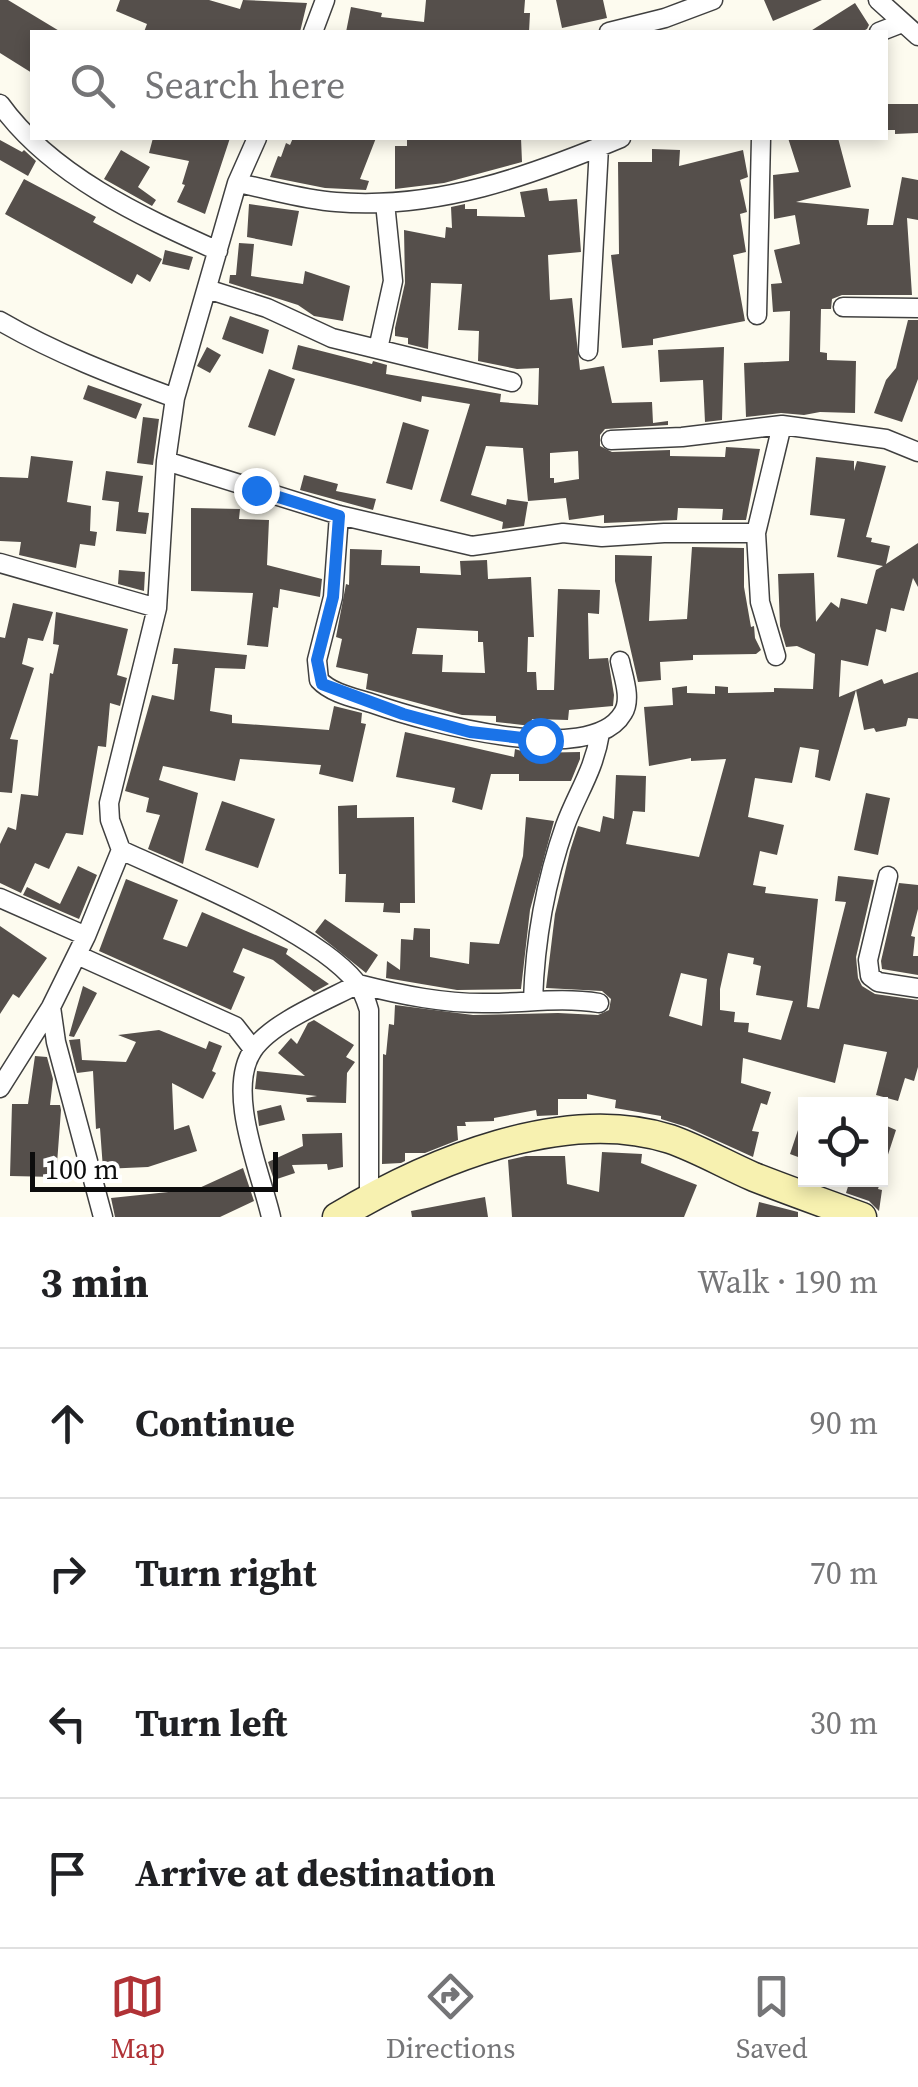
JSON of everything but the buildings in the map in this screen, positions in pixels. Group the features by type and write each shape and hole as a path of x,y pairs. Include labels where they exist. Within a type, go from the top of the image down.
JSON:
{"street":[{"path":"315,30 325,0"},
{"path":"617,30 713,0"},
{"path":"878,0 918,36"},
{"path":"883,30 902,23"},
{"path":"0,104 30,139"},
{"path":"31,140 110,196 218,251"},
{"path":"0,1088 51,1007 86,936 121,850 110,820 109,803 157,608 166,460 175,398 237,183 256,140"},
{"path":"237,183 332,202 439,199 517,178 616,140"},
{"path":"758,315 761,140"},
{"path":"588,351 599,147"},
{"path":"378,349 393,281 385,203"},
{"path":"207,289 267,308 332,338 512,382"},
{"path":"844,306 918,308"},
{"path":"0,320 101,370 175,398"},
{"path":"776,656 760,602 756,533 782,425"},
{"path":"611,440 682,437 782,425 886,439 918,452"},
{"path":"166,460 339,516 472,546 563,533 602,537 756,533"},
{"path":"339,516 333,597 317,660 322,684 403,714 470,732 540,740 600,734 623,714 627,698 620,661"},
{"path":"0,562 157,608"},
{"path":"533,1000 535,954 546,888 566,823 592,769 600,734"},
{"path":"121,850 274,924 338,963 358,984 370,1010 369,1198"},
{"path":"888,876 868,960 870,976 878,982 918,988"},
{"path":"0,898 86,936"},
{"path":"77,954 234,1026 253,1050"},
{"path":"271,1217 242,1094 244,1071 253,1050 278,1028 358,984 394,994 460,1002 533,1000 599,1004"},
{"path":"51,1007 56,1042 103,1217"},
{"path":"338,1217 369,1198 506,1143 549,1131 586,1127 630,1130 671,1140 862,1217"}],"route":[{"path":"256,490 339,516 333,597 317,660 322,684 403,714 470,732 540,740"}]}
